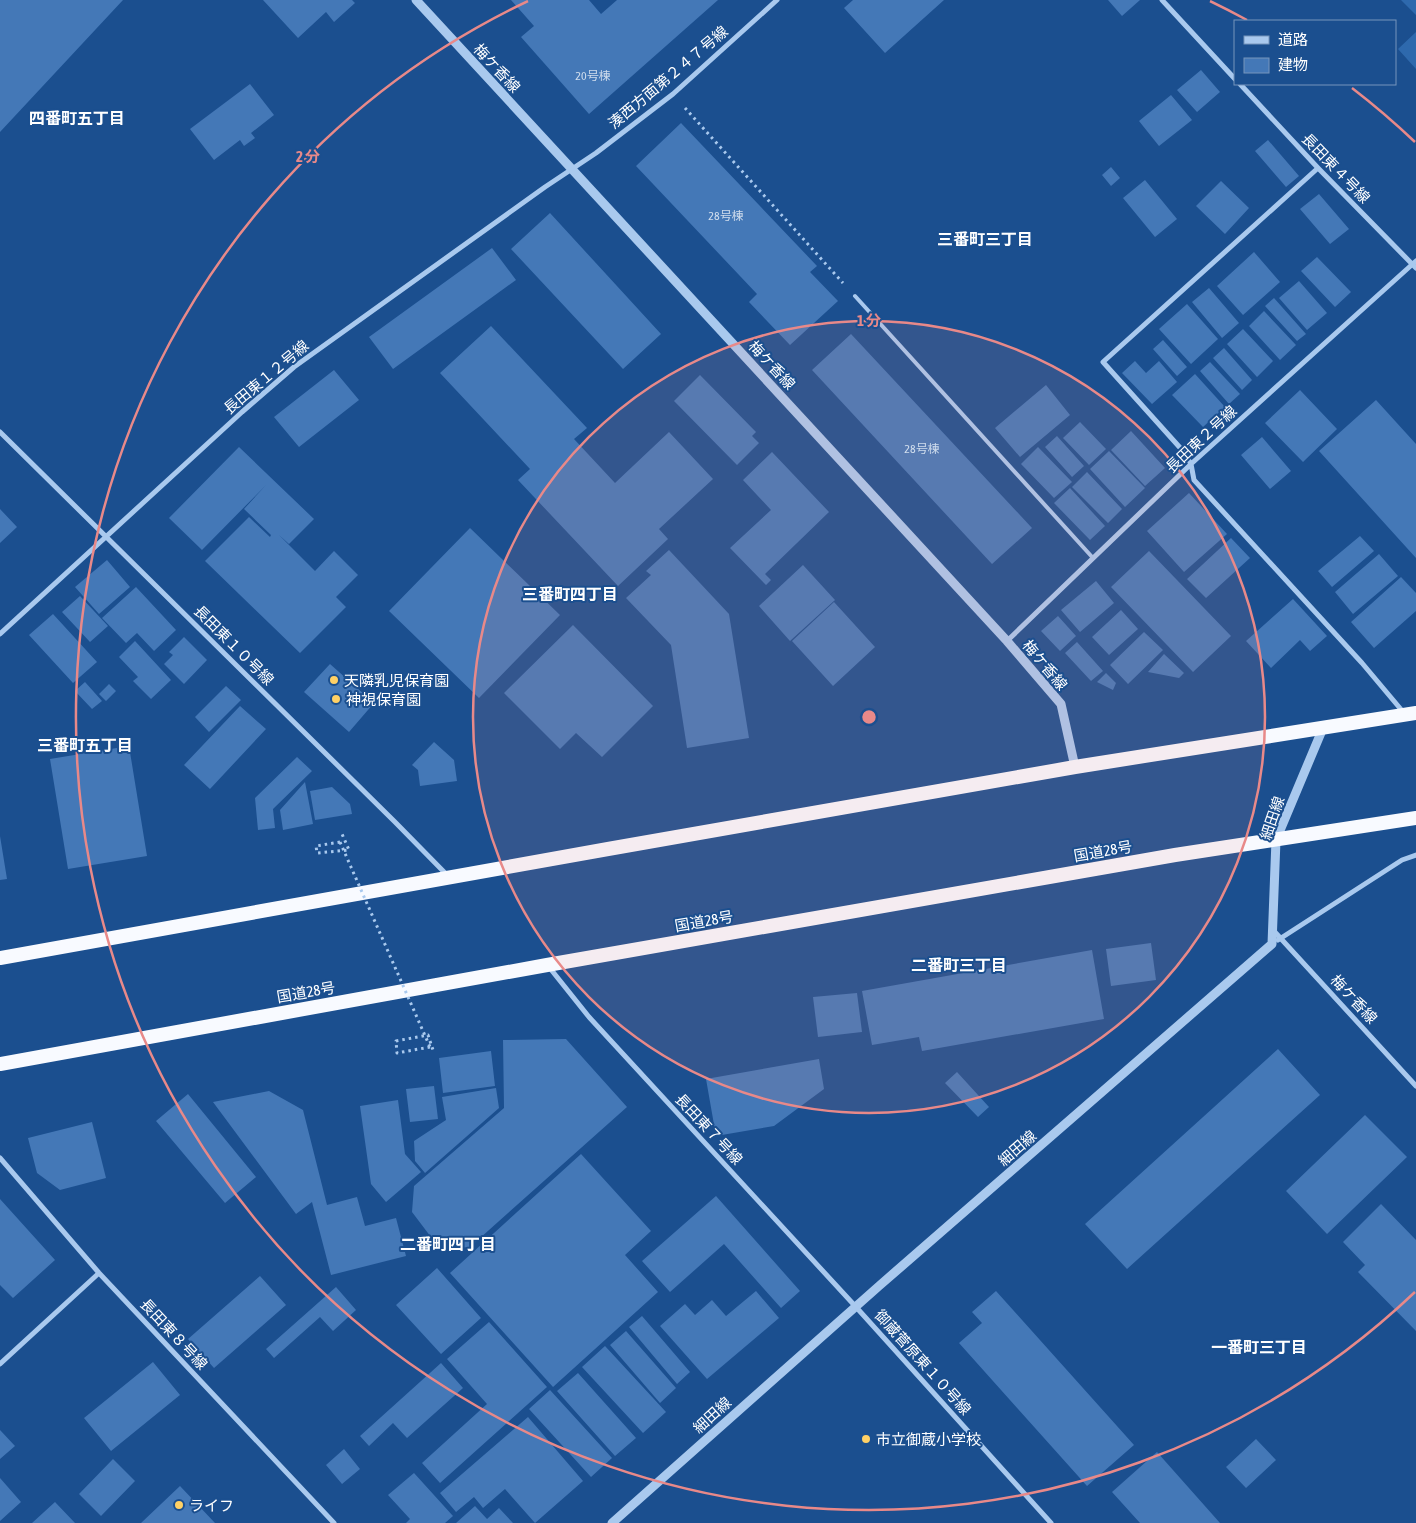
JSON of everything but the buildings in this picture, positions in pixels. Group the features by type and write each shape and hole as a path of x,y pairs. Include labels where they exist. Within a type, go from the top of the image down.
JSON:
{"highway":[{"path":"0,958 1074,767 1410,714"},
{"name":"国道28号","path":"0,1064 547,965 1175,855 1416,818"}],"street":[{"name":"梅ケ香線","path":"416,0 1007,641 1060,704 1074,767"},
{"name":"湊西方面第２４７号線","path":"572,168 596,153 673,94 777,0"},
{"path":"1162,0 1234,78"},
{"name":"長田東４号線","path":"1241,85 1318,168 1415,264"},
{"name":"長田東１２号線","path":"0,634 242,412 294,367 572,168"},
{"path":"1318,168 1103,362 1183,451 1191,464 1194,480 1410,714"},
{"name":"長田東２号線","path":"1007,641 1191,464 1415,264"},
{"name":"長田東１０号線","path":"0,432 449,877"},
{"name":"細田線","path":"612,1523 1272,944 1276,840 1323,728"},
{"path":"1272,944 1402,860 1416,855"},
{"name":"梅ケ香線","path":"1272,930 1416,1086"},
{"name":"長田東７号線","path":"547,965 589,1017 856,1307"},
{"name":"長田東８号線","path":"0,1158 99,1273 334,1523"},
{"path":"0,1364 99,1273"},
{"name":"御蔵菅原東１０号線","path":"856,1307 1051,1523"}],"lane":[{"path":"855,296 1093,558"}],"path":[{"path":"673,94 855,296"},
{"path":"342,834 349,850 318,853 316,846 340,842 432,1048"},
{"path":"428,1035 432,1048 397,1053 396,1041 428,1035"}],"shaded area":[{"path":"1401,0 1416,0 1416,15"},
{"path":"1416,32 1416,69 1398,49"}],"place":[{"name":"天隣乳児保育園","path":"334,680"},
{"name":"神視保育園","path":"336,699"},
{"name":"市立御蔵小学校","path":"866,1439"},
{"name":"ライフ","path":"179,1505"}],"district":[{"name":"四番町五丁目","path":"77,118"},
{"name":"三番町三丁目","path":"985,239"},
{"name":"三番町四丁目","path":"570,594"},
{"name":"三番町五丁目","path":"85,745"},
{"name":"二番町三丁目","path":"959,965"},
{"name":"二番町四丁目","path":"448,1244"},
{"name":"一番町三丁目","path":"1259,1347"}]}
